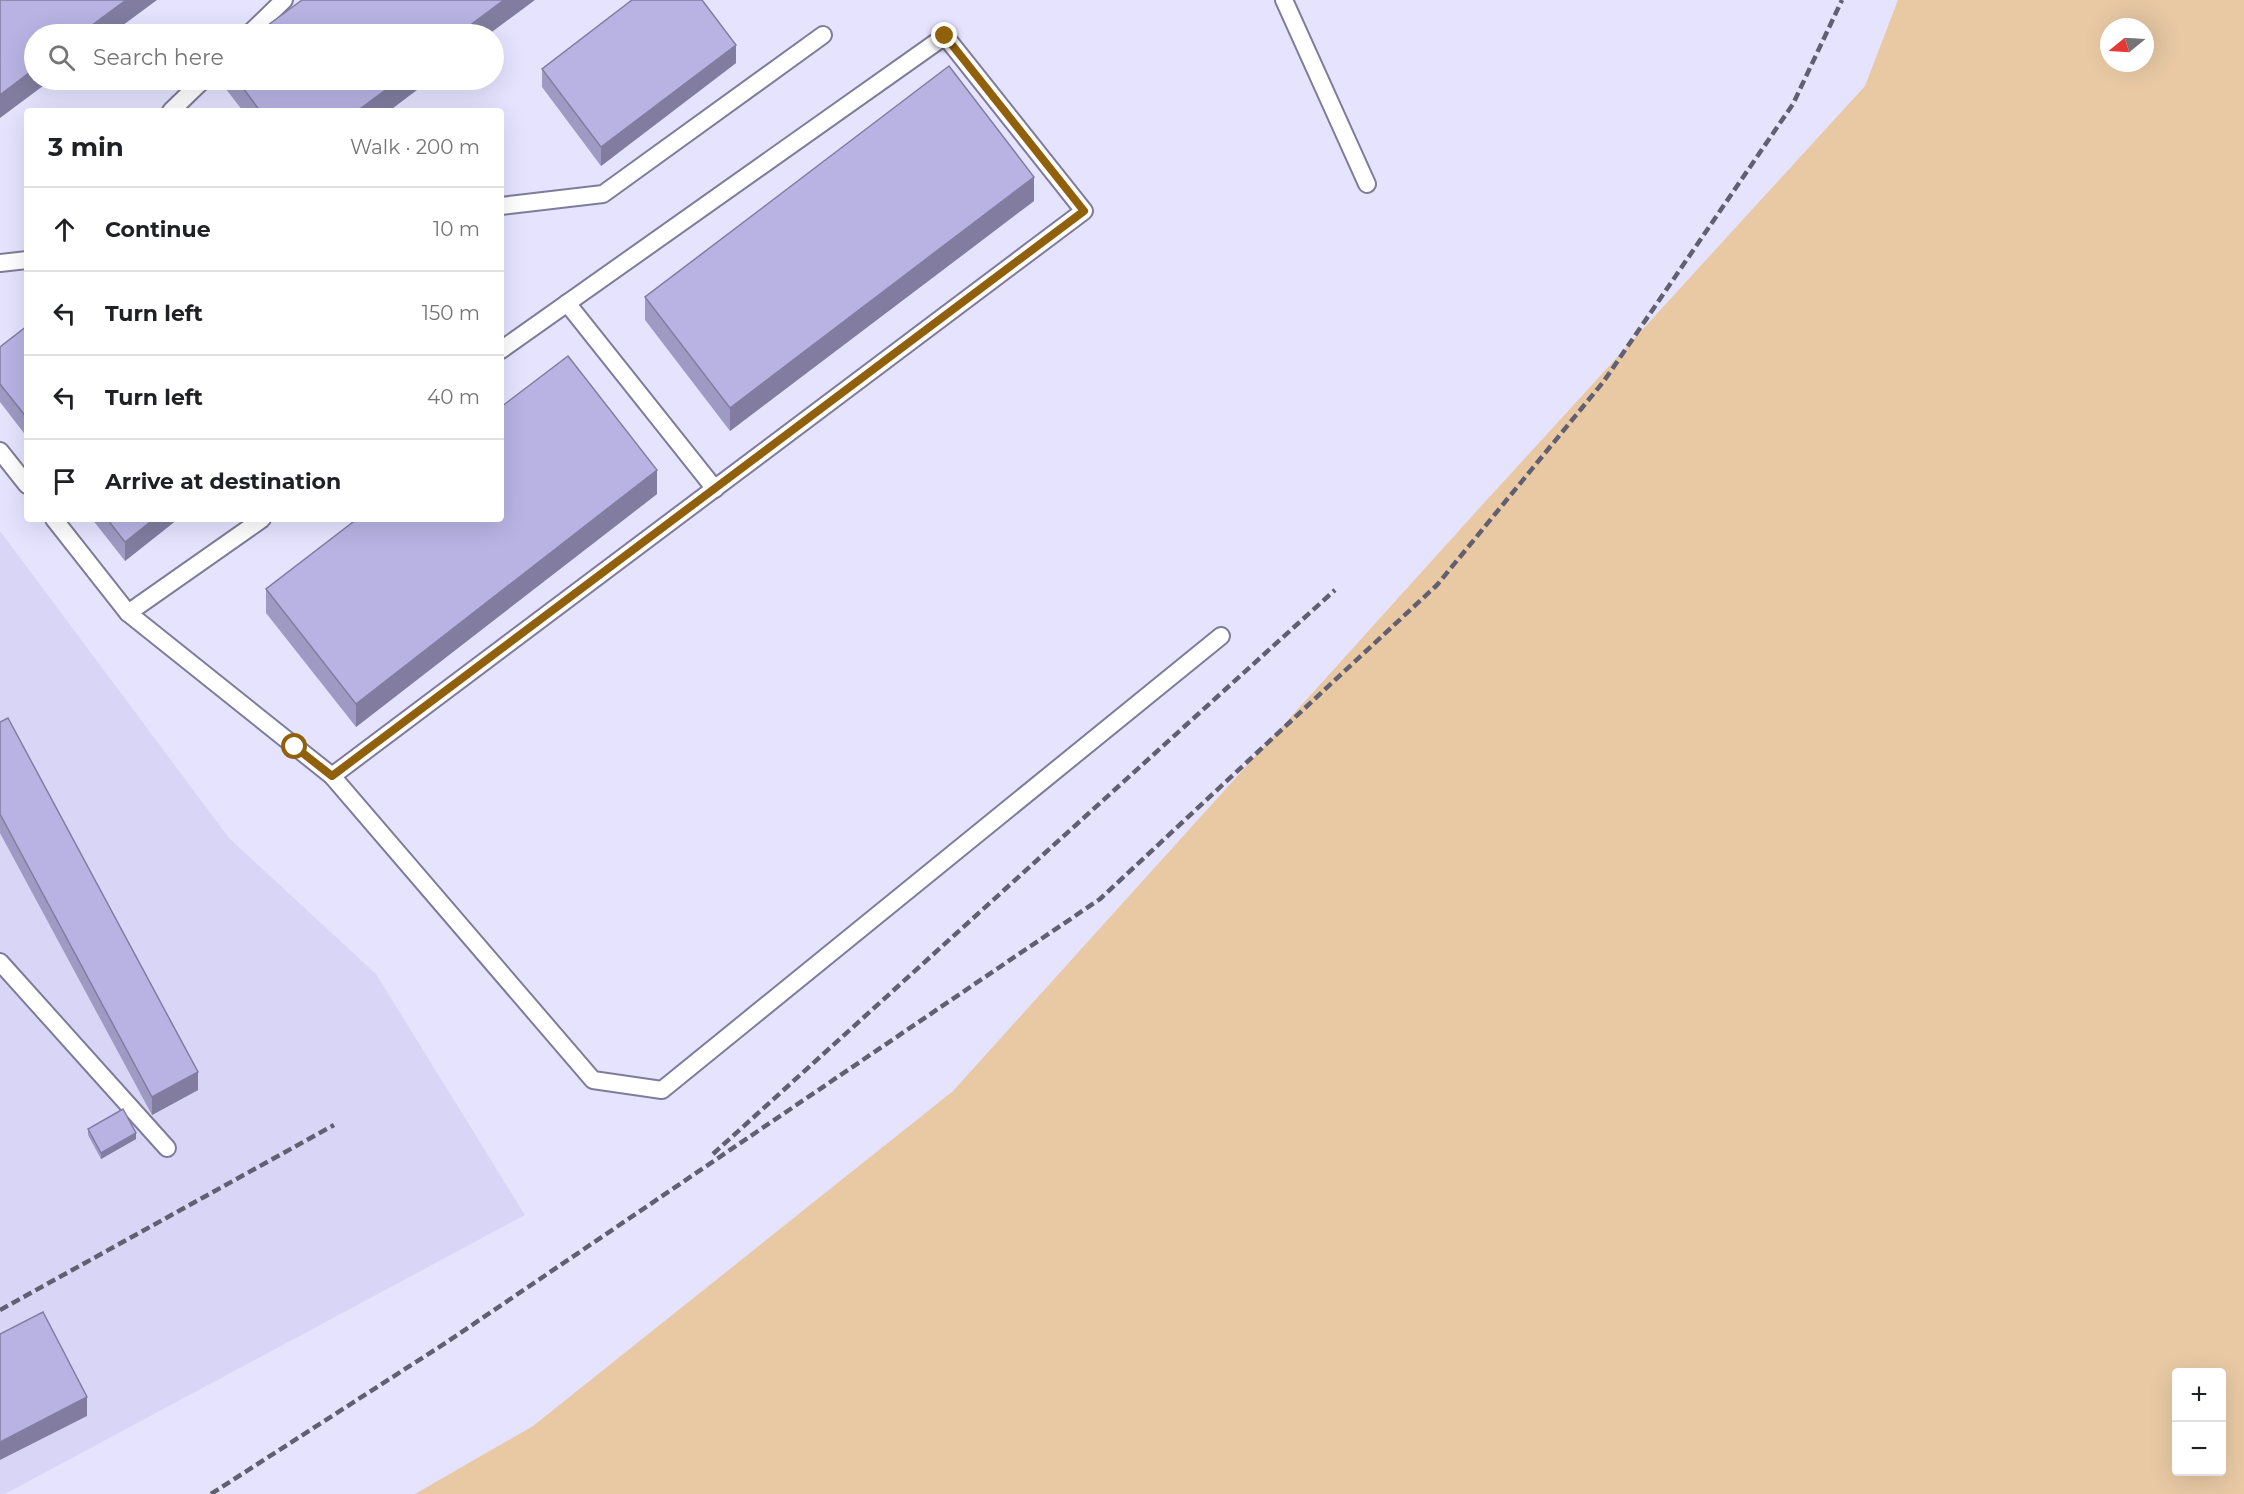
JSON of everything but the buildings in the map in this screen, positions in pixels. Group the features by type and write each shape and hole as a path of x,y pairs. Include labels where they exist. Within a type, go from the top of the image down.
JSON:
{"lane":[{"path":"259,24 284,0"},
{"path":"1284,0 1366,184"},
{"path":"504,206 603,194 823,35"},
{"path":"332,776 1084,211 945,36 504,348"},
{"path":"174,108 193,90"},
{"path":"567,303 715,489"},
{"path":"0,451 24,481"},
{"path":"56,522 128,614 332,776 593,1080 662,1090 1221,636"},
{"path":"128,614 258,522"},
{"path":"0,962 167,1148"}],"shaded area":[{"path":"1898,0 2244,0 2244,1494 415,1494 533,1426 953,1091 1483,504 1865,86"},
{"path":"0,531 229,838 376,974 525,1215 5,1494 0,1494"}],"railway":[{"path":"211,1494 447,1342 1100,899 1437,585 1604,381 1793,104 1842,0"},
{"path":"713,1154 1335,590"},
{"path":"0,1310 334,1125"}],"route":[{"path":"295,747 332,776 1084,211 945,36"}]}
